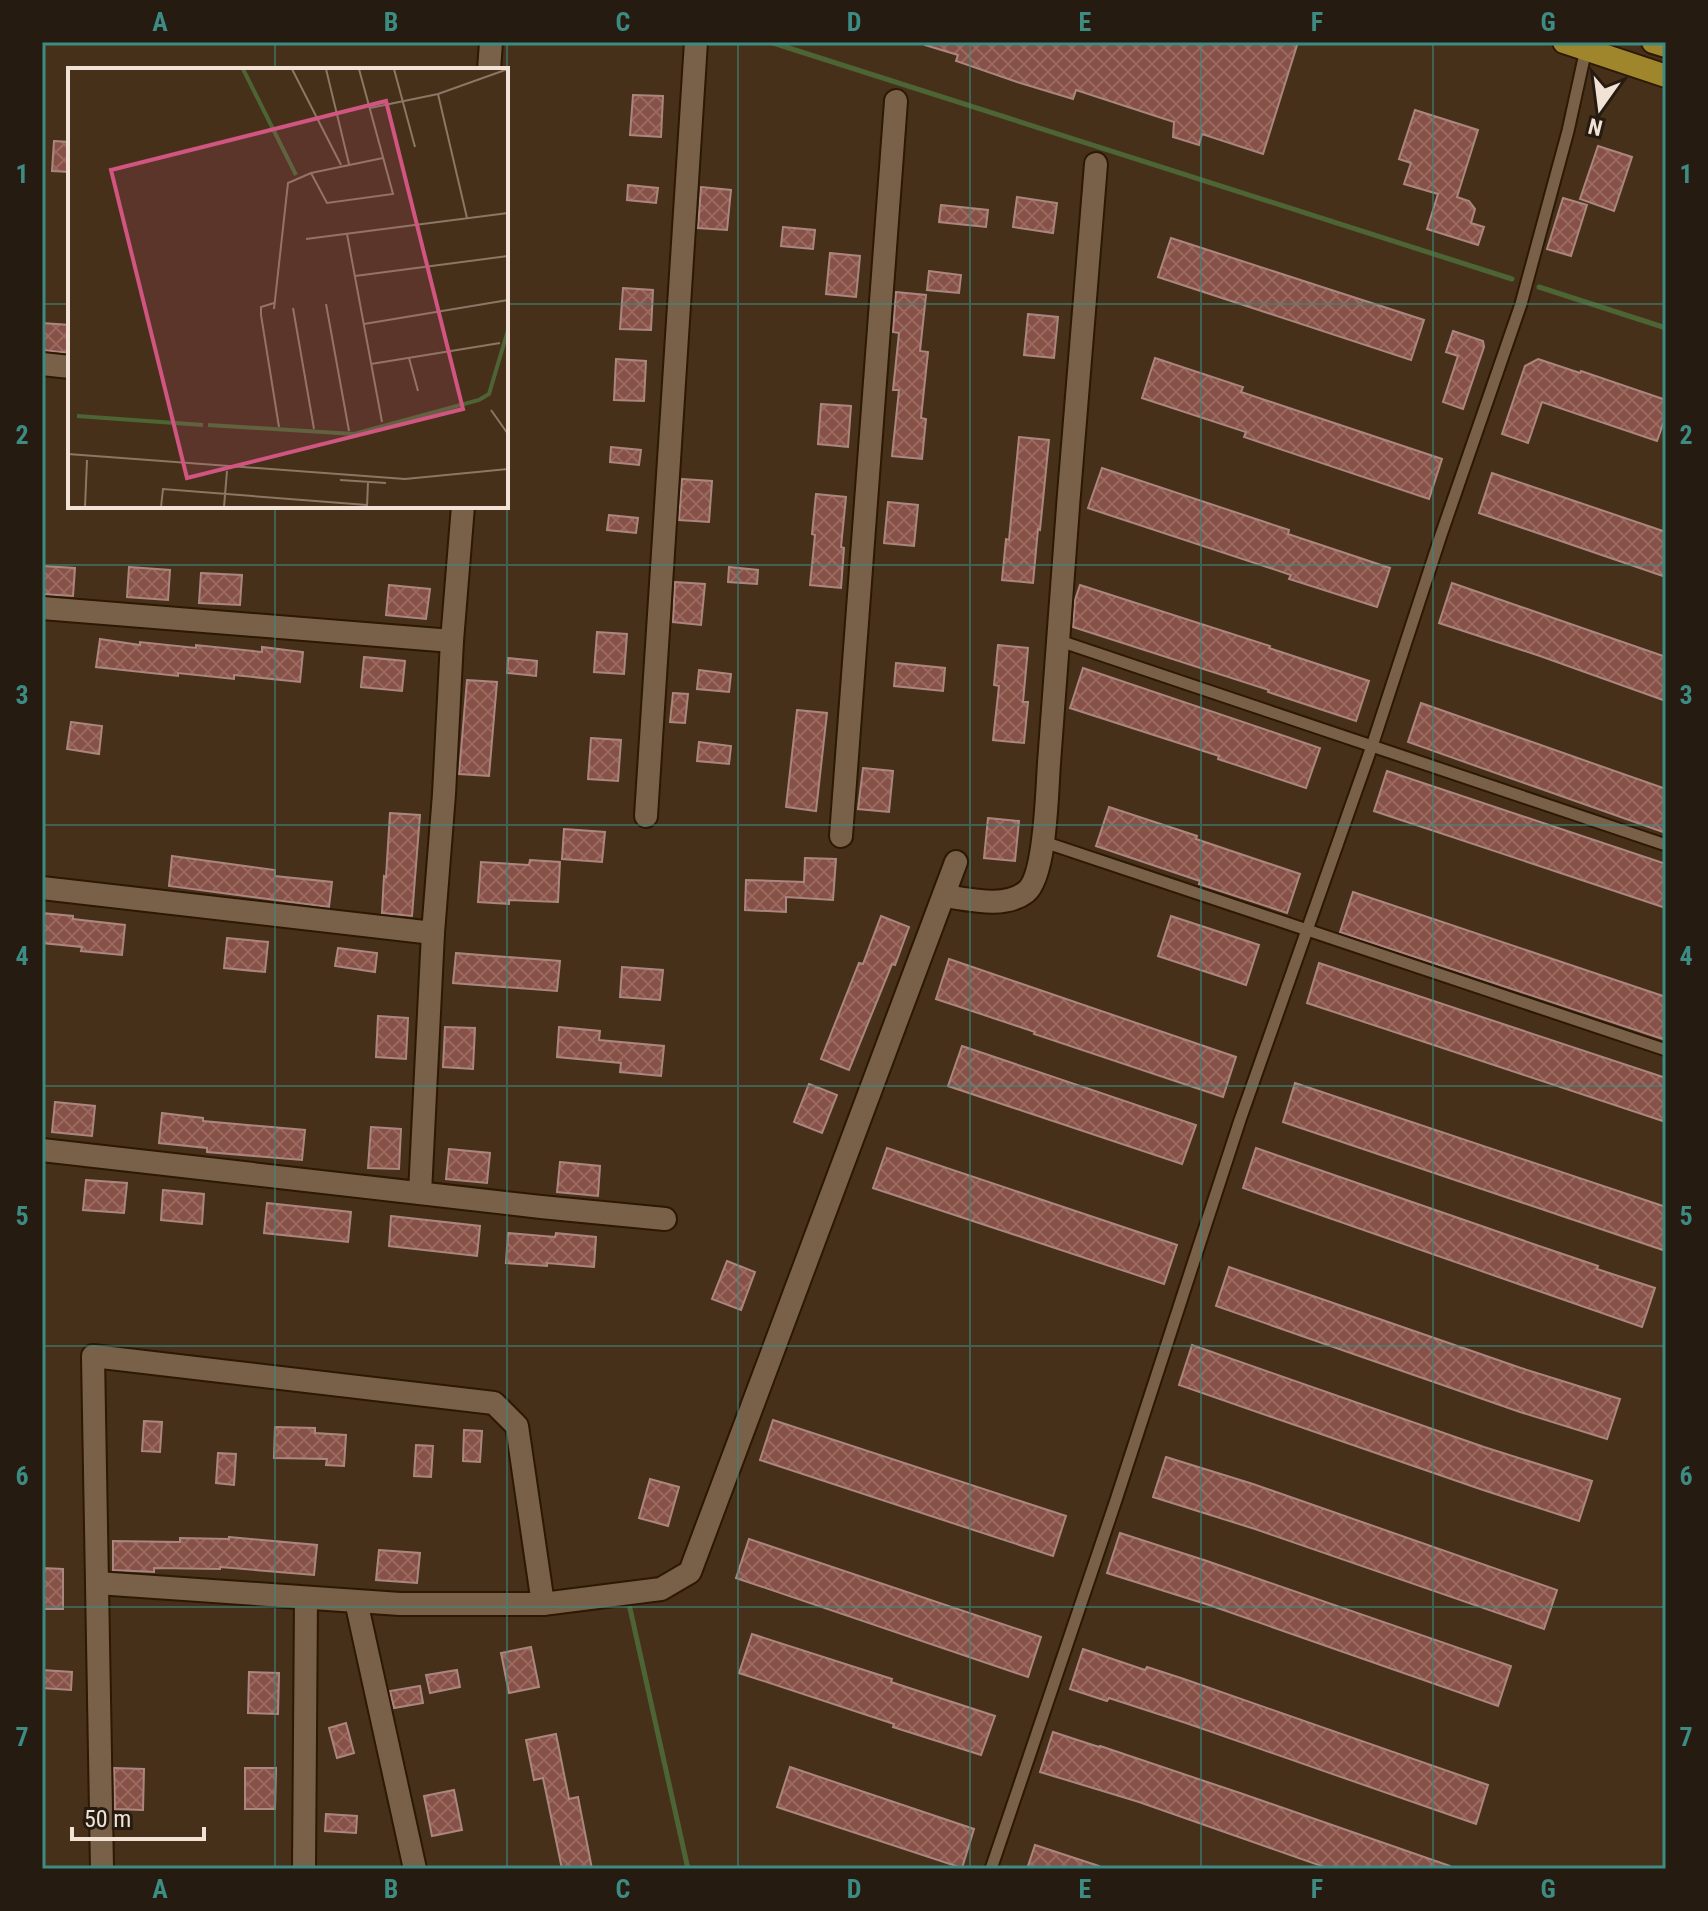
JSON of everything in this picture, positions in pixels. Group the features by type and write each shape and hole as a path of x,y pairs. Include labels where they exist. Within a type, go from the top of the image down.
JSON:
{"main road":[{"path":"1564,42 1666,76"},
{"path":"1653,42 1666,46"}],"street":[{"path":"489,68 491,42"},
{"path":"646,816 696,42"},
{"path":"841,836 896,101"},
{"path":"944,896 1004,902 1027,892 1034,879 1044,842 1057,640 1096,164"},
{"path":"42,364 68,367"},
{"path":"420,1193 433,933 463,508"},
{"path":"42,608 452,641"},
{"path":"97,1583 400,1604 543,1604 661,1589 690,1572 956,862"},
{"path":"42,888 433,933"},
{"path":"42,1150 665,1219"},
{"path":"102,1869 93,1356 494,1403 517,1426 543,1604"},
{"path":"304,1869 306,1598"},
{"path":"356,1601 415,1869"}],"lane":[{"path":"991,1869 1240,1120 1308,932 1521,304 1568,131 1586,49"},
{"path":"1057,640 1666,845"},
{"path":"1044,842 1666,1050"}],"building":[{"path":"926,42 1298,42 1263,154 1202,134 1199,145 1173,137 1174,122 1076,90 1073,99 1017,82 956,61 958,55 925,45"},
{"path":"633,95 663,96 661,137 630,135"},
{"path":"1415,110 1478,130 1457,197 1469,201 1475,209 1471,223 1484,227 1478,245 1427,229 1438,194 1404,184 1411,163 1399,159"},
{"path":"54,141 68,142 68,172 52,171"},
{"path":"1598,146 1632,157 1614,211 1580,199"},
{"path":"628,185 658,188 656,203 627,200"},
{"path":"701,187 731,190 727,230 698,228"},
{"path":"1017,197 1057,203 1053,233 1013,227"},
{"path":"1563,198 1587,205 1571,256 1547,249"},
{"path":"941,205 988,210 986,227 939,222"},
{"path":"783,227 815,230 813,249 781,246"},
{"path":"1171,238 1424,320 1411,360 1158,277"},
{"path":"830,253 860,256 856,297 826,294"},
{"path":"929,271 961,275 959,293 927,290"},
{"path":"623,288 653,290 651,330 620,329"},
{"path":"896,292 926,295 920,351 928,352 921,418 926,419 922,459 892,456 899,390 893,390 899,333 893,332"},
{"path":"1028,314 1058,317 1054,358 1024,355"},
{"path":"42,323 68,325 68,353 42,350"},
{"path":"1453,331 1483,341 1484,347 1463,409 1443,402 1458,356 1446,352"},
{"path":"1155,358 1243,387 1241,392 1442,459 1429,499 1244,437 1246,432 1142,398"},
{"path":"616,359 646,361 644,401 614,400"},
{"path":"1538,359 1666,400 1666,415 1657,441 1542,402 1528,443 1502,434 1525,366"},
{"path":"821,404 851,406 848,447 818,444"},
{"path":"1019,437 1049,440 1033,583 1002,580"},
{"path":"611,447 641,450 639,465 610,462"},
{"path":"1102,468 1289,530 1288,534 1390,568 1377,607 1289,579 1291,575 1088,508"},
{"path":"1492,473 1666,532 1666,577 1479,513"},
{"path":"682,479 712,481 709,522 679,520"},
{"path":"816,494 846,497 841,588 810,585"},
{"path":"888,502 918,505 914,546 884,543"},
{"path":"609,515 638,518 636,533 607,530"},
{"path":"42,566 75,568 73,596 42,594"},
{"path":"129,567 170,570 168,600 127,597"},
{"path":"729,567 758,570 757,584 728,582"},
{"path":"201,573 242,575 240,605 199,603"},
{"path":"675,582 705,584 701,625 673,622"},
{"path":"1452,583 1666,657 1666,701 1439,623"},
{"path":"389,585 430,589 426,619 386,615"},
{"path":"1080,585 1369,681 1356,721 1073,627 1075,600"},
{"path":"597,632 627,634 624,674 594,672"},
{"path":"100,639 140,645 140,642 196,648 196,645 262,652 262,647 303,652 300,682 234,675 234,679 178,673 178,676 96,667"},
{"path":"998,645 1028,648 1023,702 1028,702 1024,743 993,740 999,686 994,685"},
{"path":"364,657 405,661 402,691 361,687"},
{"path":"508,658 537,661 536,676 507,673"},
{"path":"896,663 945,668 943,691 894,686"},
{"path":"1083,668 1320,748 1306,788 1070,708"},
{"path":"699,670 731,674 729,692 697,689"},
{"path":"467,680 497,682 489,776 459,774"},
{"path":"673,693 688,694 685,723 670,722"},
{"path":"1421,703 1666,789 1666,833 1408,742"},
{"path":"797,710 827,713 816,811 786,807"},
{"path":"71,722 102,726 99,754 67,749"},
{"path":"591,738 621,740 618,781 588,779"},
{"path":"699,742 731,746 729,764 697,761"},
{"path":"863,768 893,771 889,812 858,809"},
{"path":"1387,771 1666,864 1666,908 1374,811"},
{"path":"1109,807 1300,874 1287,913 1096,846"},
{"path":"390,813 420,815 412,916 382,913"},
{"path":"988,818 1019,821 1015,861 984,858"},
{"path":"564,829 605,832 602,862 562,859"},
{"path":"172,856 275,870 275,876 332,882 329,907 169,886"},
{"path":"805,858 836,859 833,900 786,897 786,912 745,910 746,880 804,882"},
{"path":"530,860 560,862 558,902 478,902 481,862 529,865"},
{"path":"1353,892 1666,997 1666,1040 1340,932"},
{"path":"42,913 125,925 122,955 42,943"},
{"path":"881,916 909,927 849,1070 821,1059"},
{"path":"1171,916 1259,945 1246,985 1158,956"},
{"path":"227,938 268,942 265,972 224,968"},
{"path":"338,948 377,953 375,972 335,966"},
{"path":"456,953 560,961 557,991 453,983"},
{"path":"949,959 1236,1057 1223,1097 936,999"},
{"path":"1319,963 1666,1078 1666,1122 1307,1003"},
{"path":"622,967 663,970 660,1000 620,997"},
{"path":"378,1016 408,1018 406,1059 376,1057"},
{"path":"445,1027 475,1028 473,1069 443,1067"},
{"path":"559,1027 600,1031 599,1040 664,1046 661,1076 620,1072 621,1063 557,1057"},
{"path":"962,1046 1196,1125 1182,1164 948,1086"},
{"path":"1295,1083 1666,1207 1666,1251 1283,1122"},
{"path":"809,1084 837,1095 822,1133 794,1122"},
{"path":"55,1102 95,1106 92,1136 52,1132"},
{"path":"162,1113 203,1118 203,1121 305,1130 302,1160 207,1152 207,1148 159,1143"},
{"path":"371,1127 401,1129 399,1169 368,1168"},
{"path":"887,1148 1177,1245 1164,1284 873,1188"},
{"path":"1256,1148 1655,1288 1642,1327 1243,1188"},
{"path":"449,1149 490,1153 487,1183 446,1179"},
{"path":"560,1162 600,1166 598,1196 557,1192"},
{"path":"86,1180 127,1183 124,1213 83,1210"},
{"path":"163,1190 204,1194 202,1224 161,1220"},
{"path":"267,1203 351,1212 348,1242 264,1233"},
{"path":"391,1216 480,1226 477,1256 389,1246"},
{"path":"508,1233 596,1237 594,1267 506,1263"},
{"path":"727,1261 755,1272 741,1310 712,1299"},
{"path":"1229,1267 1620,1399 1607,1439 1520,1412 1216,1306"},
{"path":"1192,1345 1484,1447 1592,1481 1579,1521 1179,1385"},
{"path":"773,1420 1066,1516 1053,1556 760,1460"},
{"path":"144,1421 162,1422 160,1452 142,1451"},
{"path":"275,1427 315,1428 315,1433 346,1435 344,1466 326,1465 327,1459 274,1458"},
{"path":"464,1430 482,1431 480,1462 463,1461"},
{"path":"416,1445 433,1446 431,1477 414,1476"},
{"path":"218,1453 236,1454 234,1485 216,1483"},
{"path":"1166,1457 1253,1484 1557,1590 1544,1629 1153,1497"},
{"path":"650,1479 679,1487 668,1526 639,1518"},
{"path":"1120,1533 1511,1666 1498,1706 1209,1605 1107,1573"},
{"path":"229,1537 317,1545 314,1575 220,1567 154,1568 154,1572 113,1570 113,1541 180,1542 180,1538"},
{"path":"749,1539 1041,1637 1028,1677 736,1578"},
{"path":"379,1550 420,1553 417,1583 376,1580"},
{"path":"42,1568 63,1569 63,1609 42,1609"},
{"path":"752,1634 995,1716 981,1755 739,1673"},
{"path":"531,1647 539,1687 509,1693 501,1653"},
{"path":"1083,1649 1145,1670 1147,1667 1184,1679 1488,1785 1476,1824 1186,1723 1070,1689"},
{"path":"42,1670 72,1672 71,1690 42,1688"},
{"path":"457,1670 460,1687 430,1693 426,1675"},
{"path":"249,1672 279,1673 278,1714 248,1713"},
{"path":"420,1686 423,1703 394,1708 390,1691"},
{"path":"346,1723 354,1753 337,1758 329,1728"},
{"path":"1053,1732 1240,1793 1450,1866 1450,1869 1330,1869 1139,1802 1040,1772"},
{"path":"556,1734 569,1799 578,1797 592,1869 562,1869 543,1778 534,1780 526,1740"},
{"path":"790,1767 974,1829 962,1868 777,1807"},
{"path":"114,1768 144,1769 143,1810 115,1809"},
{"path":"245,1768 276,1768 275,1809 245,1809"},
{"path":"454,1790 462,1830 432,1836 424,1796"},
{"path":"326,1814 357,1816 356,1833 325,1831"},
{"path":"1035,1845 1099,1866 1099,1869 1027,1869"}],"waterway":[{"path":"770,42 1512,279"},
{"path":"1539,287 1666,328"},
{"path":"629,1604 688,1869"}]}
